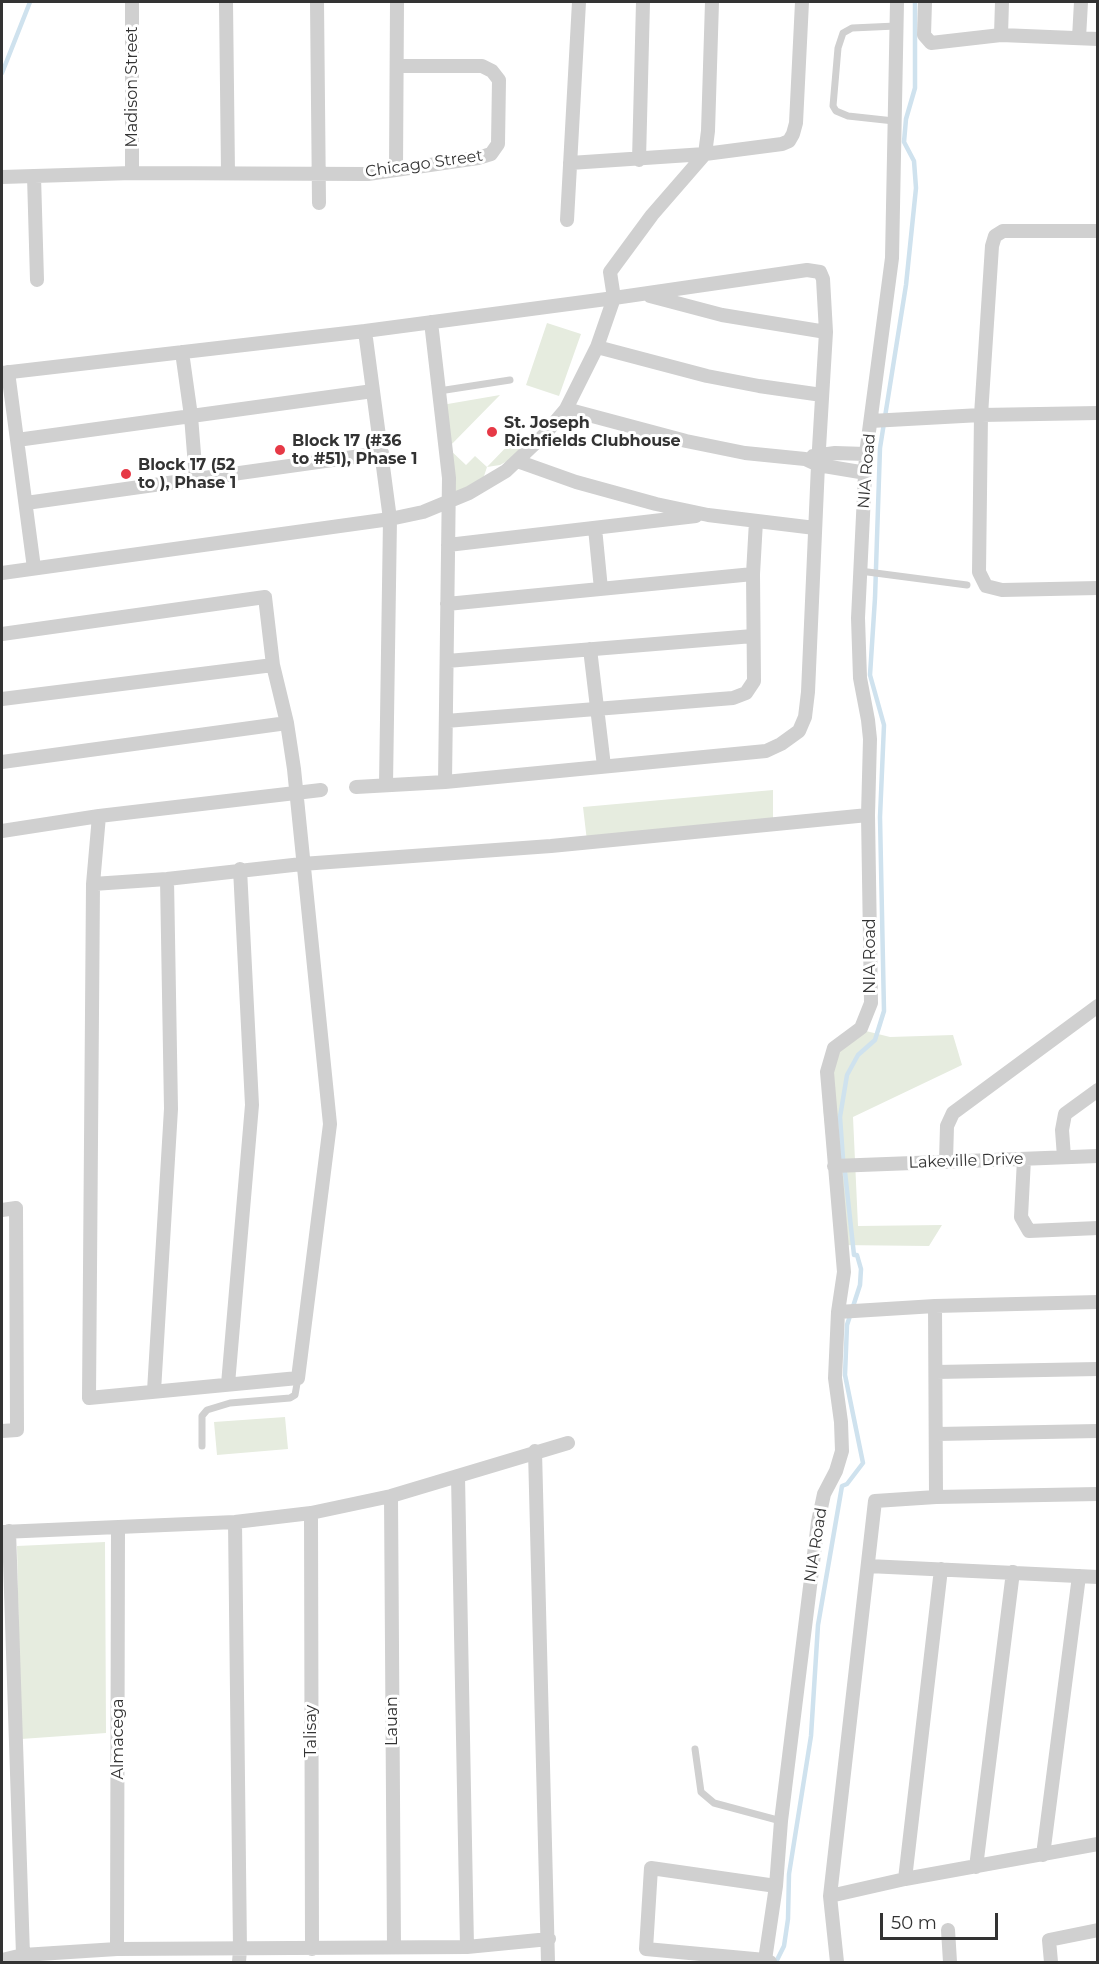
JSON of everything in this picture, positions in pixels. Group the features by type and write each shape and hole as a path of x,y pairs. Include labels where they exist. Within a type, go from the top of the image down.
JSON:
{"street":[{"name":"Madison Street","path":"132,2 132,173"},
{"path":"226,2 228,173"},
{"path":"317,2 319,202"},
{"path":"396,170 397,2"},
{"path":"567,220 579,2"},
{"path":"639,160 644,2"},
{"path":"2,573 390,519 423,512 470,493 517,461 544,435 566,409 597,347 614,298 610,272 652,215 705,154 708,130 712,2"},
{"path":"570,163 705,154 782,144 789,141 796,123 802,2"},
{"name":"NIA Road","path":"768,1961 781,1821 818,1522 824,1494 836,1471 842,1451 835,1378 846,1312 826,1072 834,1048 861,1028 871,1003 868,815 870,739 860,678 858,618 866,454 892,258 897,2"},
{"path":"925,2 924,35 931,43 1000,35 1098,39"},
{"path":"1000,35 1002,2"},
{"path":"1079,38 1080,2"},
{"name":"Chicago Street","path":"2,177 132,173 368,174 478,158 491,154 498,144 499,80 492,71 482,66 398,66"},
{"path":"34,176 37,280"},
{"path":"1098,231 1003,231 995,236 992,246 981,415 979,572 986,586 1002,590 1098,588"},
{"path":"34,568 17,440 5,373 365,332 814,270 820,272 823,279 826,332 822,395 814,459 815,528 808,692 805,717 799,730 781,744 766,750 445,782 356,787"},
{"path":"642,294 722,315 826,332"},
{"path":"431,322 449,478 445,782"},
{"path":"365,332 390,519 386,785"},
{"path":"597,347 707,376 822,395"},
{"path":"182,352 191,416 196,479"},
{"path":"17,440 373,391"},
{"path":"566,409 686,441 745,453 814,459 866,473"},
{"path":"871,421 981,415 1098,413"},
{"path":"26,503 382,453"},
{"path":"814,459 866,454"},
{"path":"517,461 576,482 656,504 708,515 815,528"},
{"path":"448,545 708,515"},
{"path":"446,721 733,698 747,693 754,681 753,574 756,521"},
{"path":"595,528 601,589"},
{"path":"447,604 753,574"},
{"path":"2,634 265,597 273,665 287,723 296,792 330,1125 298,1378 89,1398 93,884 99,816"},
{"path":"447,661 753,636"},
{"path":"590,649 604,766"},
{"path":"2,699 273,665"},
{"path":"2,762 287,723"},
{"path":"2,831 99,816 321,790"},
{"path":"93,884 167,879 240,869 551,846 868,815"},
{"path":"228,1384 252,1105 240,869"},
{"path":"154,1391 171,1108 167,879"},
{"path":"946,1161 947,1126 953,1113 1098,1006"},
{"path":"1064,1158 1062,1130 1065,1114 1098,1090"},
{"name":"Lakeville Drive","path":"834,1166 1098,1156"},
{"path":"1024,1158 1021,1217 1029,1231 1098,1228"},
{"path":"2,1210 16,1208 17,1395 17,1430 2,1431"},
{"path":"846,1312 935,1306 1098,1302"},
{"path":"935,1306 936,1497"},
{"path":"936,1372 1098,1369"},
{"path":"937,1434 1098,1431"},
{"path":"23,1955 5,1532 235,1522 311,1514 390,1496 568,1443"},
{"path":"535,1451 548,1962"},
{"path":"458,1476 467,1947"},
{"path":"837,1962 830,1896 875,1501 936,1497 1098,1494"},
{"name":"Lauan","path":"390,1496 394,1947"},
{"name":"Talisay","path":"311,1514 312,1949"},
{"path":"235,1522 239,1956"},
{"name":"Almacega","path":"117,1949 118,1528"},
{"path":"868,1566 1098,1576"},
{"path":"905,1879 941,1569"},
{"path":"976,1867 1013,1572"},
{"path":"1043,1855 1079,1576"},
{"path":"830,1896 905,1879 1098,1844"},
{"path":"768,1961 646,1949 651,1868 776,1886"},
{"path":"948,1930 950,1962"},
{"path":"1051,1962 1049,1940 1098,1930"},
{"path":"2,1960 23,1955 117,1949 239,1956 312,1949 467,1947 549,1939"}],"lane":[{"path":"894,121 849,117 836,111 833,106 838,48 843,33 852,28 896,26"},
{"path":"439,391 510,380"},
{"path":"860,571 967,585"},
{"path":"202,1446 202,1416 207,1410 230,1403 290,1398 295,1395 298,1378"},
{"path":"228,1384 230,1403"},
{"path":"695,1749 701,1792 714,1803 781,1821"}],"shaded area":[{"path":"547,323 581,334 559,396 526,385"},
{"path":"500,395 448,448 466,465 475,456 487,467 483,479 447,497 436,406"},
{"path":"513,440 525,444 511,459 500,465 487,467"},
{"path":"773,790 773,820 587,841 583,807"},
{"path":"858,1029 890,1037 953,1035 962,1065 853,1117 858,1226 942,1225 929,1246 838,1245 823,1107 830,1065 842,1045"},
{"path":"285,1417 288,1449 217,1455 214,1422"},
{"path":"105,1542 106,1733 21,1739 17,1546"}],"waterway":[{"path":"2,73 30,2"},
{"path":"843,1159 840,1117 847,1075 858,1055 875,1040 884,1011 880,817 884,725 870,675 880,448 906,285 916,188 914,161 904,142 906,119 915,88 915,2"},
{"path":"776,1962 784,1946 788,1919 789,1874 811,1736 818,1625 842,1486 847,1484 863,1463 845,1375 847,1325 860,1285 861,1269 857,1255 854,1255 845,1172"}],"place":[{"name":"St. Joseph Richfields Clubhouse","path":"492,432"},
{"name":"Block 17 (#36 to #51), Phase 1","path":"280,450"},
{"name":"Block 17 (52 to ), Phase 1","path":"126,474"}]}
